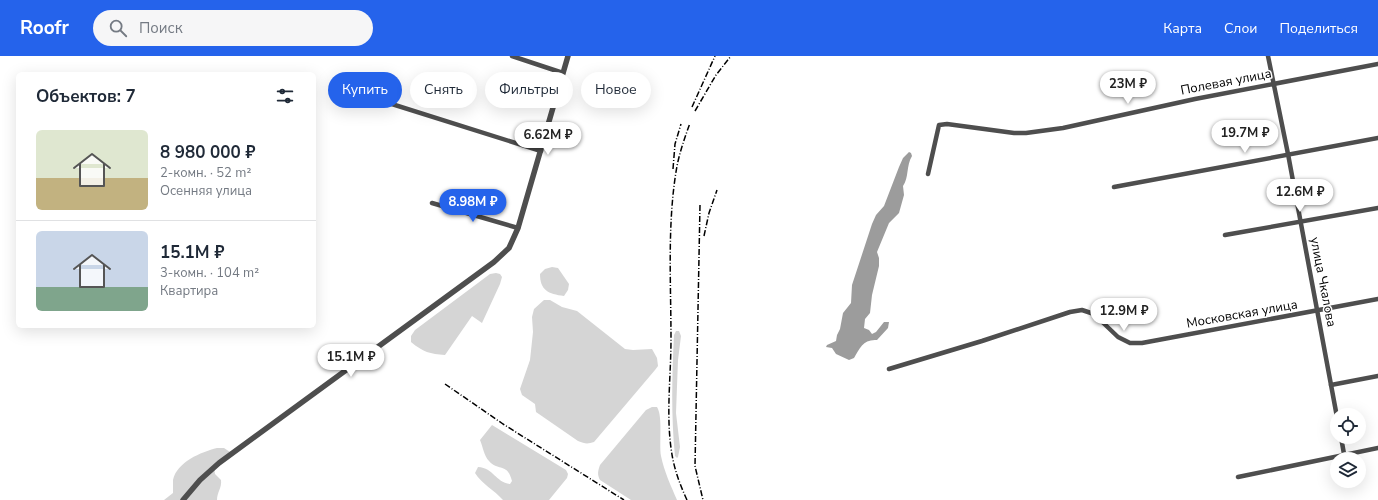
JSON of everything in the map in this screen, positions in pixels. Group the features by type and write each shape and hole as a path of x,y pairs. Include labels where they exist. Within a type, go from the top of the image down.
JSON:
{"street":[{"path":"512,56 560,72"},
{"path":"563,72 568,56"},
{"name":"улица Чкалова","path":"1268,56 1301,221 1335,408"},
{"name":"Полевая улица","path":"928,174 939,125 942,124 1014,133 1026,133 1063,128 1195,99 1378,64"},
{"path":"402,107 541,151"},
{"path":"183,500 200,480 219,463 391,338 509,248 518,228 553,108"},
{"path":"1114,187 1378,138"},
{"path":"432,203 518,228"},
{"path":"1225,235 1378,208"},
{"name":"Московская улица","path":"889,369 982,341 1070,312 1082,310 1094,314 1118,338 1124,341 1136,343 1378,299"},
{"path":"1331,385 1378,376"},
{"path":"1355,452 1378,448"},
{"path":"1238,477 1330,457"}],"shaded area":[{"path":"909,152 912,156 903,186 904,195 899,213 889,223 877,252 879,266 872,295 870,313 865,319 864,328 869,330 872,334 876,332 884,322 889,322 888,328 877,340 868,341 862,345 854,358 849,360 836,354 832,348 826,347 827,345 836,341 843,313 851,303 852,285 872,224 876,215 884,206 903,158"},
{"path":"552,267 558,268 569,284 568,290 564,296 549,292 543,287 540,274 545,269"},
{"path":"490,274 500,274 502,277 482,323 472,316 445,355 427,352 411,342 411,336 415,330"},
{"path":"544,300 550,300 562,307 577,311 625,349 652,349 657,358 658,366 655,370 594,442 583,443 578,441 536,412 535,404 522,395 520,389 530,360 533,332 532,317 534,309"},
{"path":"676,331 679,331 681,336 678,360 676,413 680,447 677,458 675,456 672,396 674,335"},
{"path":"652,407 657,407 659,411 661,456 677,500 631,500 600,480 598,476 600,465 646,410"},
{"path":"492,425 566,470 568,474 567,478 549,500 503,500 478,477 475,473 478,467 488,470 505,483 510,484 512,481 508,471 496,466 487,459 480,440"},
{"path":"217,448 224,448 230,452 214,467 215,474 221,480 217,500 164,500 173,493 173,480 175,474 184,463 197,455"}],"railway":[{"path":"692,107 715,56"},
{"path":"695,111 716,75 731,56"},
{"path":"687,500 673,460 669,430 671,339 670,252 672,209 677,166 690,123"},
{"path":"673,169 675,144 681,124"},
{"path":"704,236 709,213 717,190"},
{"path":"700,205 695,466 703,500"},
{"path":"445,384 503,424 624,500"}]}
